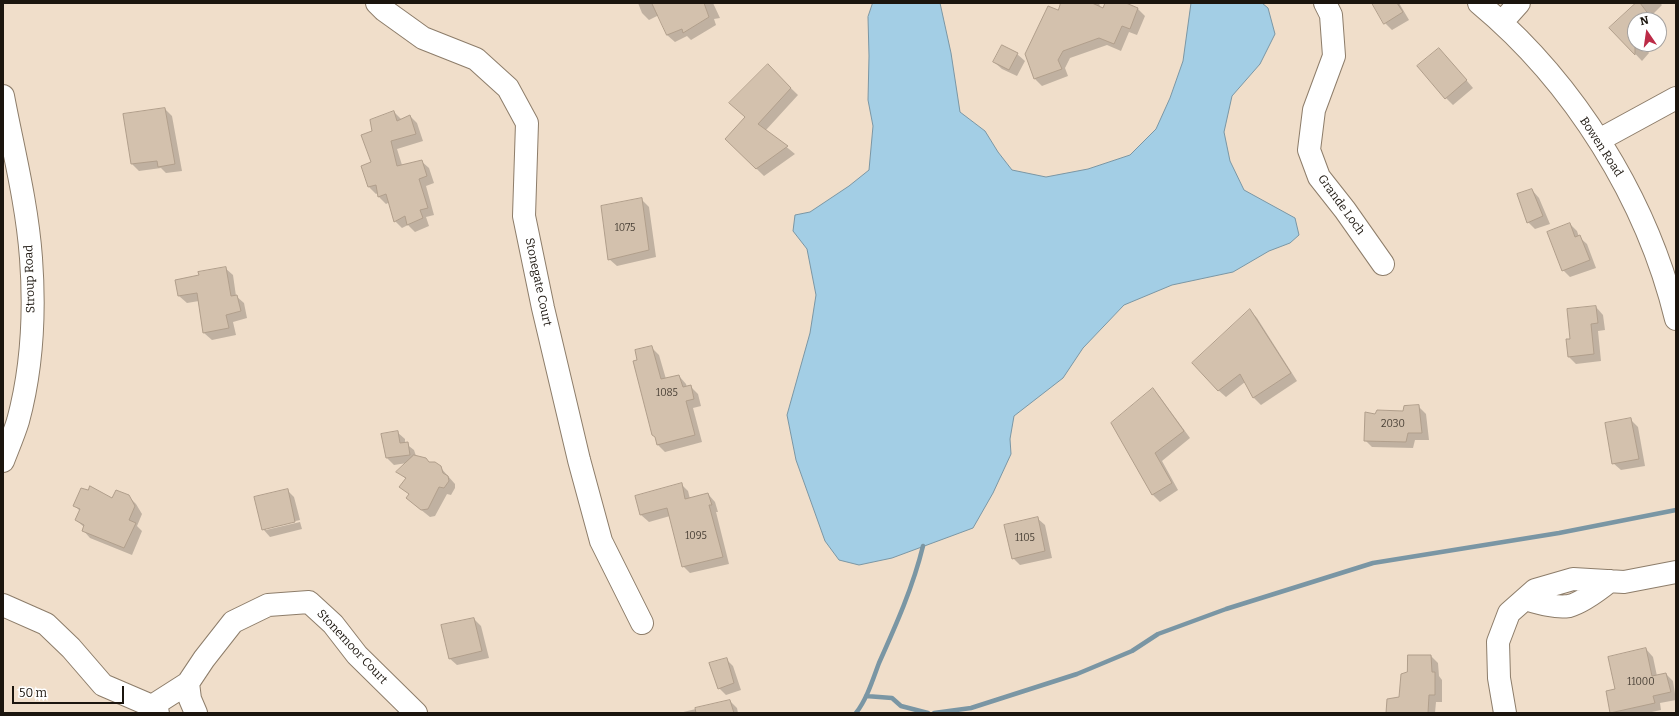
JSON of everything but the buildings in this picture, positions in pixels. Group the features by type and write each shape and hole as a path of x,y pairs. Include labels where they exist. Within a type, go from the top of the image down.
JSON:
{"street":[{"name":"Stonegate Court","path":"377,3 384,10 423,38 476,60 508,88 527,123 524,216 543,308 579,460 602,541 642,623"},
{"name":"Grande Loch","path":"1325,3 1331,15 1334,56 1314,110 1309,150 1319,177 1345,210 1383,264"},
{"name":"Bowen Road","path":"1479,3 1502,22 1554,78 1599,140 1621,177 1640,215 1656,254 1670,295 1676,319"},
{"path":"1502,22 1520,3"},
{"name":"Stroup Road","path":"3,96 26,216 31,257 33,301 31,342 25,386 18,422 3,461"},
{"path":"1599,140 1676,98"},
{"path":"1505,713 1499,678 1498,642 1508,613 1525,599 1549,605 1570,606 1595,592 1610,581 1624,582 1676,572"},
{"name":"Stonemoor Court","path":"3,605 46,624 104,685 155,710 188,683 204,659 233,622 268,606 309,602 333,624 357,655 416,713"},
{"path":"188,683 190,699 196,713"}],"water":[{"path":"873,3 940,3 951,53 960,112 985,131 998,152 1012,170 1046,177 1088,169 1130,155 1156,129 1170,98 1183,61 1191,3 1262,3 1268,8 1275,34 1260,64 1232,96 1224,132 1230,161 1244,190 1295,218 1299,235 1290,243 1269,251 1233,272 1172,285 1124,305 1083,348 1063,378 1014,416 1010,439 1011,454 993,493 973,528 892,558 859,565 839,560 825,541 796,460 787,415 810,333 816,295 807,249 793,231 795,215 810,212 849,186 869,170 873,126 868,100 868,17"}],"waterway":[{"path":"934,713 971,708 1077,674 1132,651 1158,634 1226,609 1373,563 1559,533 1676,510"},
{"path":"856,713 867,695 879,663 904,606 923,546"},
{"path":"866,696 892,698 901,706 928,713"}]}
